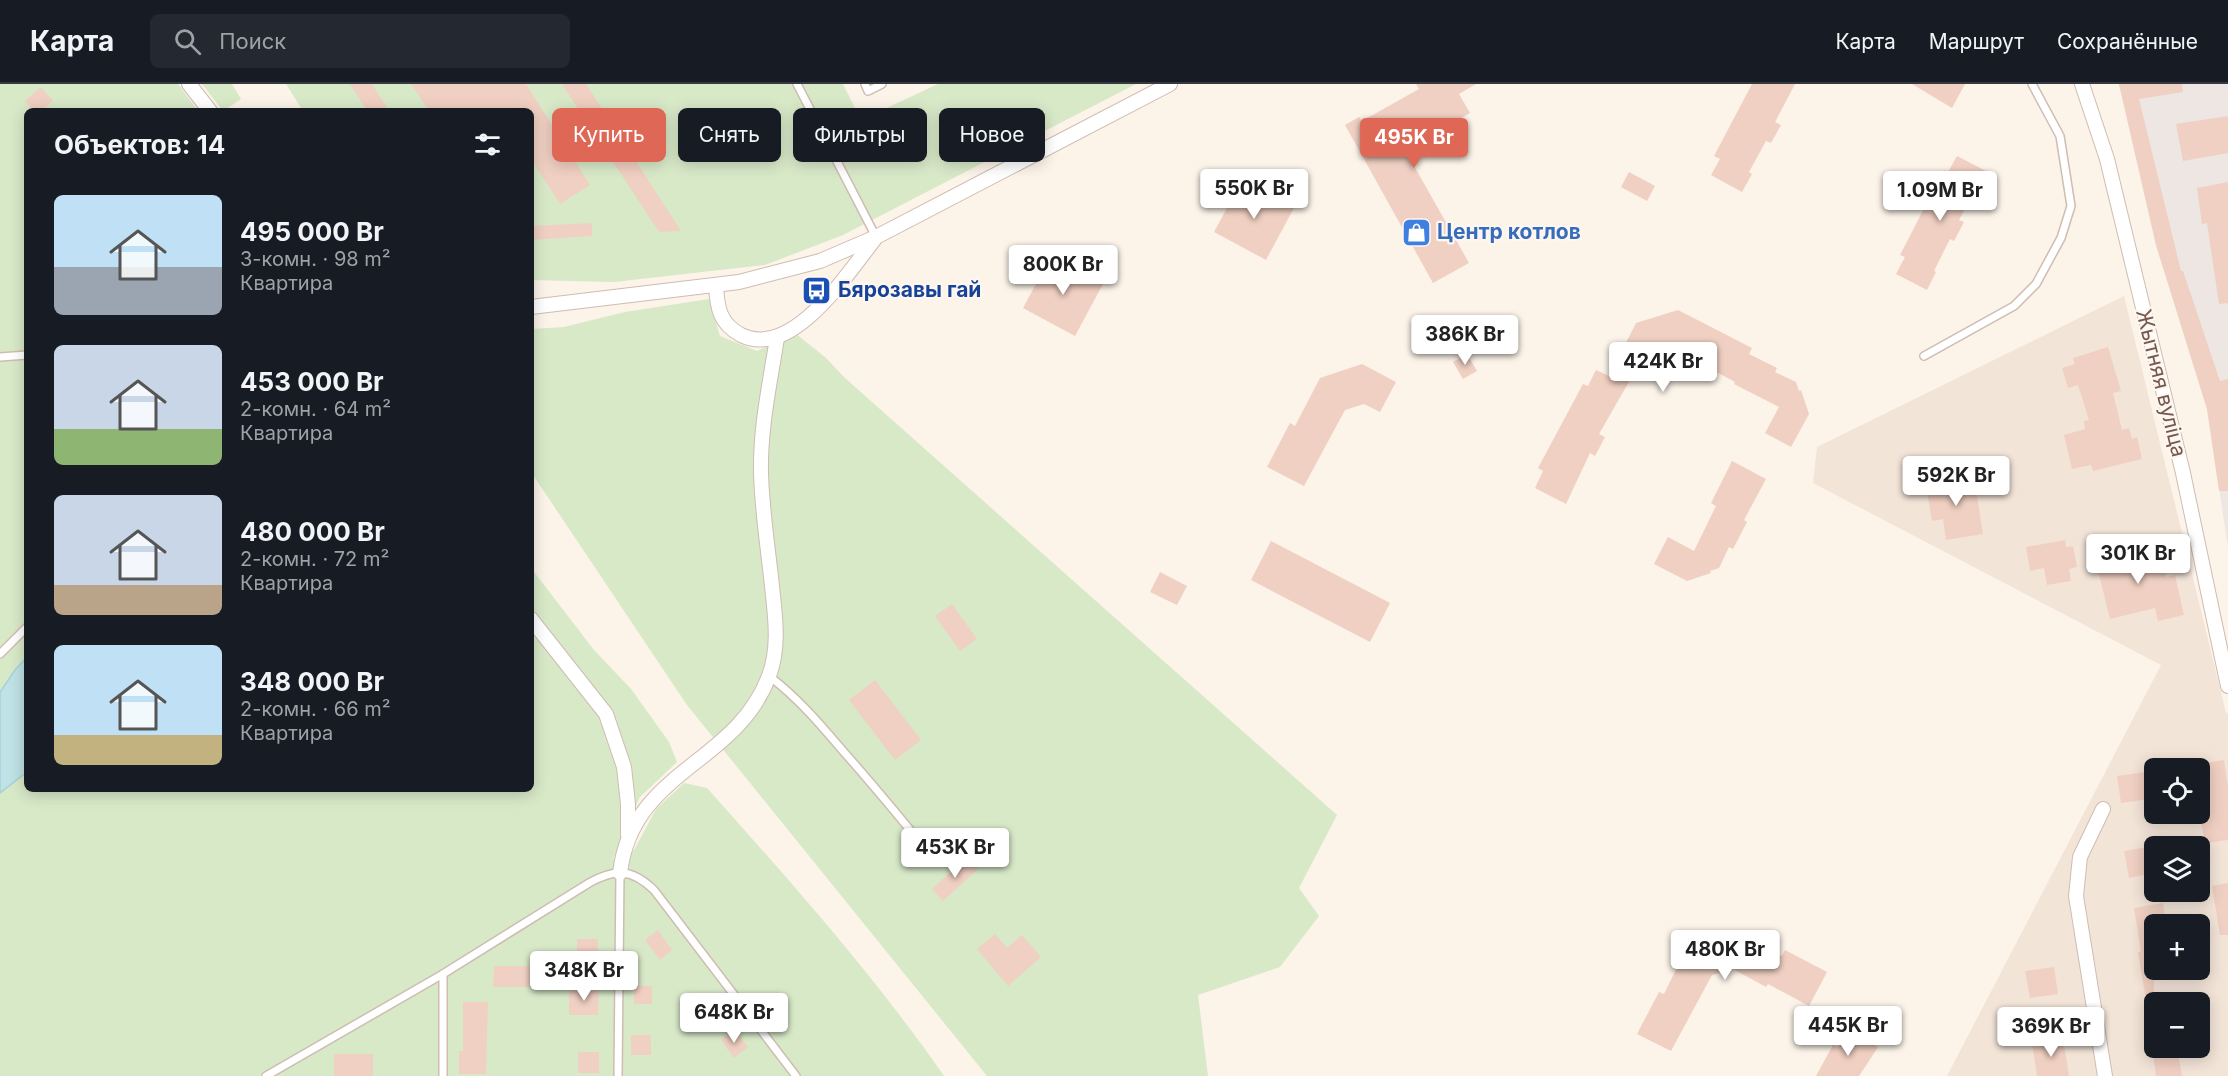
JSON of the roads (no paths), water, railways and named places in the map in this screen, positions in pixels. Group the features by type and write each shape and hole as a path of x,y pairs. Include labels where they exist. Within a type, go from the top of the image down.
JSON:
{"street":[{"path":"189,84 208,108"},
{"path":"534,307 739,282 797,268 836,255 876,237 1170,84"},
{"name":"Жытняя вуліца","path":"2082,84 2110,171 2183,473 2228,686"},
{"path":"716,285 720,314 729,327 754,339 777,338 797,326 819,307 876,237"},
{"path":"628,837 638,816 657,794 731,734 743,721 769,676 777,641 762,491 761,446 777,338"},
{"path":"534,623 606,714 624,767 628,804 628,837 620,873"},
{"path":"2103,809 2080,857 2076,896 2104,1076"}],"lane":[{"path":"797,84 876,237"},
{"path":"865,84 868,91 882,84"},
{"path":"1924,356 2014,306 2036,284 2061,238 2071,206 2060,136 2032,84"},
{"path":"0,357 24,355"},
{"path":"0,654 24,630"},
{"path":"769,676 811,714 888,802 932,857"},
{"path":"618,1076 620,873"},
{"path":"266,1076 442,974 589,883 600,877 620,873 636,875 654,890 796,1076"},
{"path":"442,974 443,1076"},
{"path":"788,1065 788,1076"}],"water":[{"path":"24,660 24,774 0,793 0,692"}],"place":[{"name":"Центр котлов","path":"1416,232"},
{"name":"Бярозавы гай","path":"817,290"}]}
